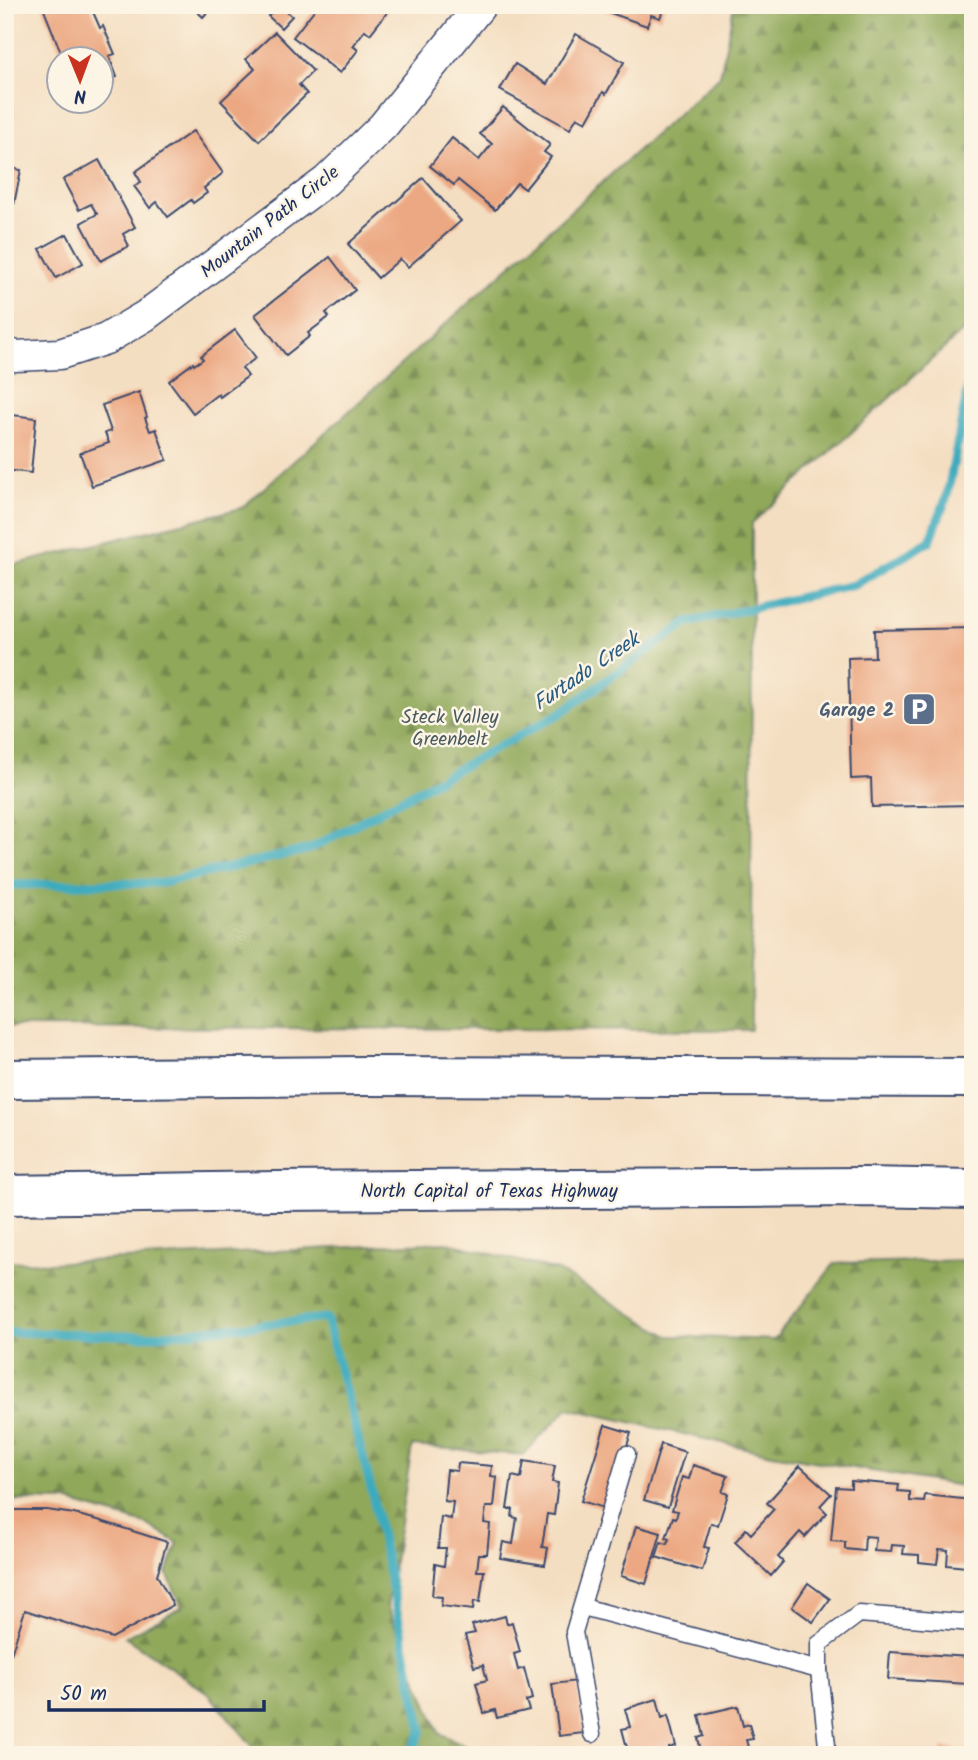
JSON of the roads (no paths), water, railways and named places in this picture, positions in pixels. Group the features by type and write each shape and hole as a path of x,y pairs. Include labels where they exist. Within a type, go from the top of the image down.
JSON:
{"highway":[{"path":"5,1079 327,1076 973,1078"},
{"name":"North Capital of Texas Highway","path":"5,1195 850,1187 973,1189"}],"street":[{"name":"Mountain Path Circle","path":"5,352 15,356 60,354 106,339 145,316 326,181 383,126 481,5"}],"lane":[{"path":"592,1734 574,1632 627,1454"},
{"path":"583,1607 818,1670"},
{"path":"828,1755 818,1670 819,1644 859,1614 973,1623"}],"waterway":[{"name":"Furtado Creek","path":"5,885 162,883 310,849 559,714 687,623 854,585 930,541 947,496 973,363"},
{"path":"5,1332 148,1336 326,1318 370,1484 422,1730 410,1755"}],"place":[{"name":"Garage 2","path":"919,709"}],"park label":[{"name":"Steck Valley Greenbelt","path":"450,727"}]}
